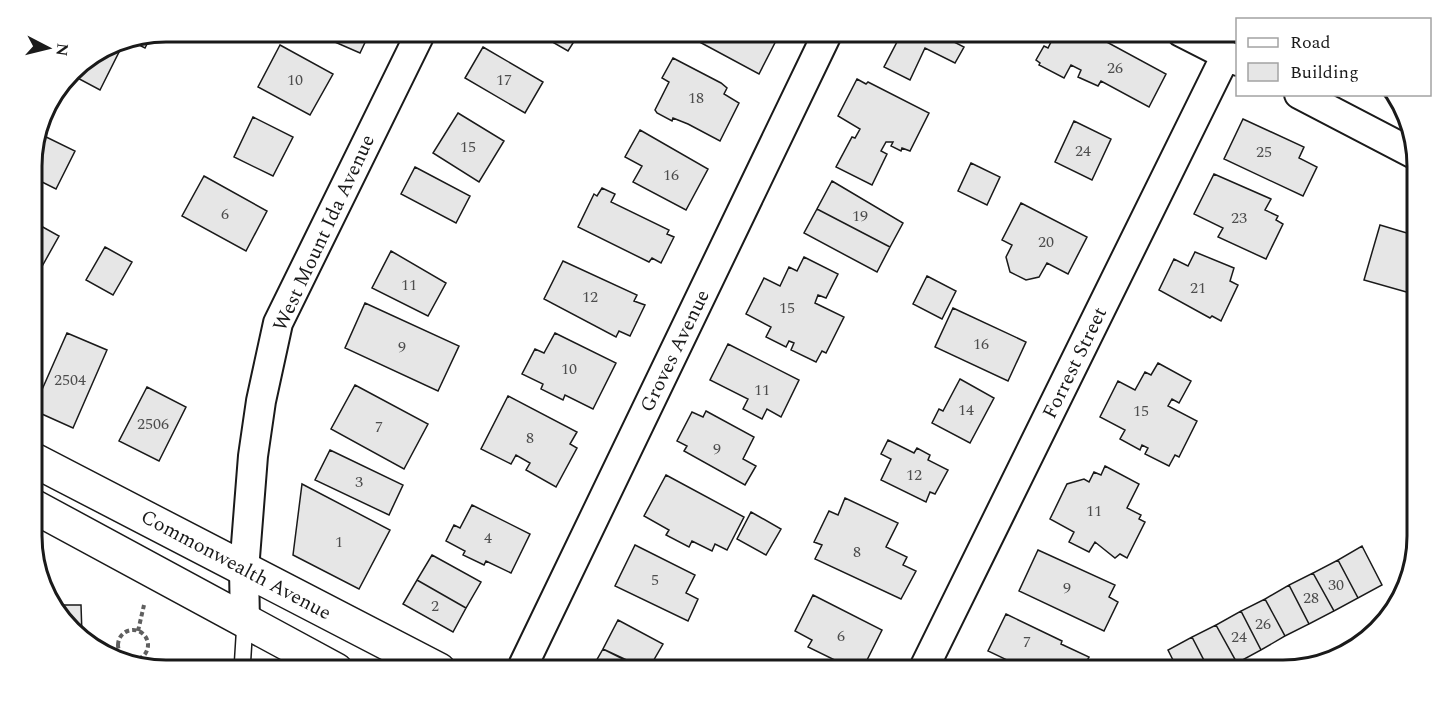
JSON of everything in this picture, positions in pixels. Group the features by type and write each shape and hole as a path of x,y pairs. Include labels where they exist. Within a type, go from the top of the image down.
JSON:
{"street":[{"name":"West Mount Ida Avenue","path":"245,622 243,570 253,456 261,402 278,323 416,42"},
{"name":"Groves Avenue","path":"526,660 823,42"},
{"path":"1201,42 1232,58"},
{"name":"Forrest Street","path":"928,660 1232,58"},
{"path":"1303,96 1406,150"},
{"name":"Commonwealth Avenue","path":"42,464 419,660"},
{"path":"42,511 317,660"}],"lane":[{"path":"243,660 245,622"}],"path":[{"path":"138,631 144,605"},
{"path":"121,652 118,643 128,631 138,631 146,637 148,647 142,658"}],"building":[{"path":"335,42 365,42 360,53"},
{"path":"552,42 574,42 568,51"},
{"path":"700,42 775,42 759,74"},
{"path":"897,42 954,42 964,47 955,63 925,48 910,80 884,67"},
{"path":"1051,42 1107,42 1166,74 1149,107 1101,81 1098,86 1078,77 1081,70 1071,65 1064,78 1039,65 1040,63 1036,60 1044,46 1048,48"},
{"path":"280,45 333,74 310,115 258,87"},
{"path":"483,47 543,82 525,113 465,78"},
{"path":"120,50 100,90 78,78 97,63"},
{"path":"673,58 721,83 727,88 724,94 739,103 720,141 688,124 673,118 672,121 655,110 669,82 662,78"},
{"path":"857,79 866,84 868,82 929,113 910,151 902,148 901,151 891,146 893,142 886,142 881,151 887,154 872,185 836,167 852,137 855,138 860,129 838,116"},
{"path":"458,113 504,141 479,182 433,153"},
{"path":"253,117 293,137 273,176 234,157"},
{"path":"1243,119 1304,147 1299,158 1317,167 1303,196 1224,159"},
{"path":"1074,121 1111,139 1092,180 1055,162"},
{"path":"640,130 708,169 686,210 633,182 642,166 625,157"},
{"path":"45,137 75,151 56,189 42,182 42,158"},
{"path":"971,163 1000,177 987,205 958,191"},
{"path":"415,167 470,196 456,223 401,194"},
{"path":"1214,174 1271,199 1265,210 1278,216 1276,220 1283,224 1266,259 1218,237 1223,228 1194,214"},
{"path":"204,176 267,211 246,251 182,216"},
{"path":"832,181 903,223 890,247 817,209"},
{"path":"602,188 615,194 611,202 669,230 667,234 674,237 661,263 652,258 649,262 578,227 594,194 597,196"},
{"path":"1021,203 1087,237 1068,274 1047,263 1039,277 1026,280 1010,272 1006,257 1012,245 1002,240"},
{"path":"817,209 890,247 877,272 804,233"},
{"path":"1380,225 1407,233 1407,292 1364,280"},
{"path":"42,227 59,236 42,266"},
{"path":"105,247 132,262 113,295 86,280"},
{"path":"391,251 446,283 428,316 372,288"},
{"path":"1195,252 1234,268 1230,281 1238,285 1221,321 1212,316 1210,318 1159,290 1174,259 1188,266"},
{"path":"804,257 838,274 826,298 818,295 815,303 844,317 826,353 822,351 816,362 791,350 794,343 789,341 786,347 766,337 771,327 746,314 764,278 780,286 789,267 797,271"},
{"path":"563,261 637,295 634,301 645,305 630,336 619,331 616,337 544,299"},
{"path":"927,276 956,291 942,319 913,304"},
{"path":"365,303 459,346 438,391 345,348"},
{"path":"953,308 1026,342 1008,381 935,347"},
{"path":"67,333 107,350 73,428 42,414 42,390"},
{"path":"555,333 616,363 593,409 565,395 563,400 541,389 543,384 522,374 535,349 544,353"},
{"path":"728,344 799,380 781,417 767,409 762,419 743,409 748,399 710,380"},
{"path":"1158,363 1191,381 1179,403 1172,399 1168,406 1197,421 1179,457 1175,455 1169,466 1145,454 1148,448 1142,445 1140,450 1120,439 1125,430 1100,417 1118,381 1135,390 1145,372 1151,375"},
{"path":"960,379 994,398 970,443 932,423 939,409 943,411"},
{"path":"355,385 428,424 404,469 331,429"},
{"path":"147,387 186,407 159,461 119,441"},
{"path":"508,396 577,432 570,444 577,448 556,487 526,470 530,463 516,455 511,464 481,449"},
{"path":"706,411 754,437 743,459 756,466 745,485 684,451 687,446 677,441 692,412 703,417"},
{"path":"888,440 914,453 917,448 930,455 928,460 948,470 935,494 930,492 926,502 881,480 891,459 881,454"},
{"path":"330,450 403,485 389,515 315,480"},
{"path":"1105,466 1139,484 1127,508 1141,515 1139,519 1145,522 1127,558 1120,554 1115,558 1095,542 1089,552 1069,542 1074,532 1050,519 1067,484 1084,479 1089,482 1094,472 1101,475"},
{"path":"666,475 744,517 727,550 715,544 712,551 692,541 689,547 666,535 669,530 644,516"},
{"path":"302,484 390,530 359,589 293,555"},
{"path":"845,498 898,523 886,547 907,557 903,565 916,571 901,599 815,559 822,545 814,542 829,511 838,515"},
{"path":"472,505 530,534 511,573 486,561 484,565 463,555 465,551 446,541 454,525 460,528"},
{"path":"751,512 781,529 766,555 737,539"},
{"path":"635,545 695,575 686,593 698,599 688,621 615,586"},
{"path":"1362,546 1382,585 1358,598 1338,560"},
{"path":"1038,550 1115,585 1109,597 1118,602 1104,631 1019,591"},
{"path":"432,555 481,582 466,608 417,580"},
{"path":"1338,560 1358,598 1334,611 1313,573"},
{"path":"1313,573 1334,611 1309,624 1289,585"},
{"path":"417,580 466,608 453,632 403,604"},
{"path":"1289,585 1309,624 1285,636 1265,599"},
{"path":"813,595 882,630 867,660 835,660 808,647 812,640 795,631"},
{"path":"1265,599 1285,636 1261,650 1241,611"},
{"path":"64,605 81,605 82,627"},
{"path":"1241,611 1261,650 1243,660 1235,660 1216,625"},
{"path":"1006,614 1089,657 1087,660 1007,660 988,651"},
{"path":"618,620 663,644 654,660 627,660 603,649"},
{"path":"1216,625 1235,660 1204,660 1192,637"},
{"path":"1192,637 1204,660 1173,660 1168,650"},
{"path":"603,649 625,660 597,660"}]}
